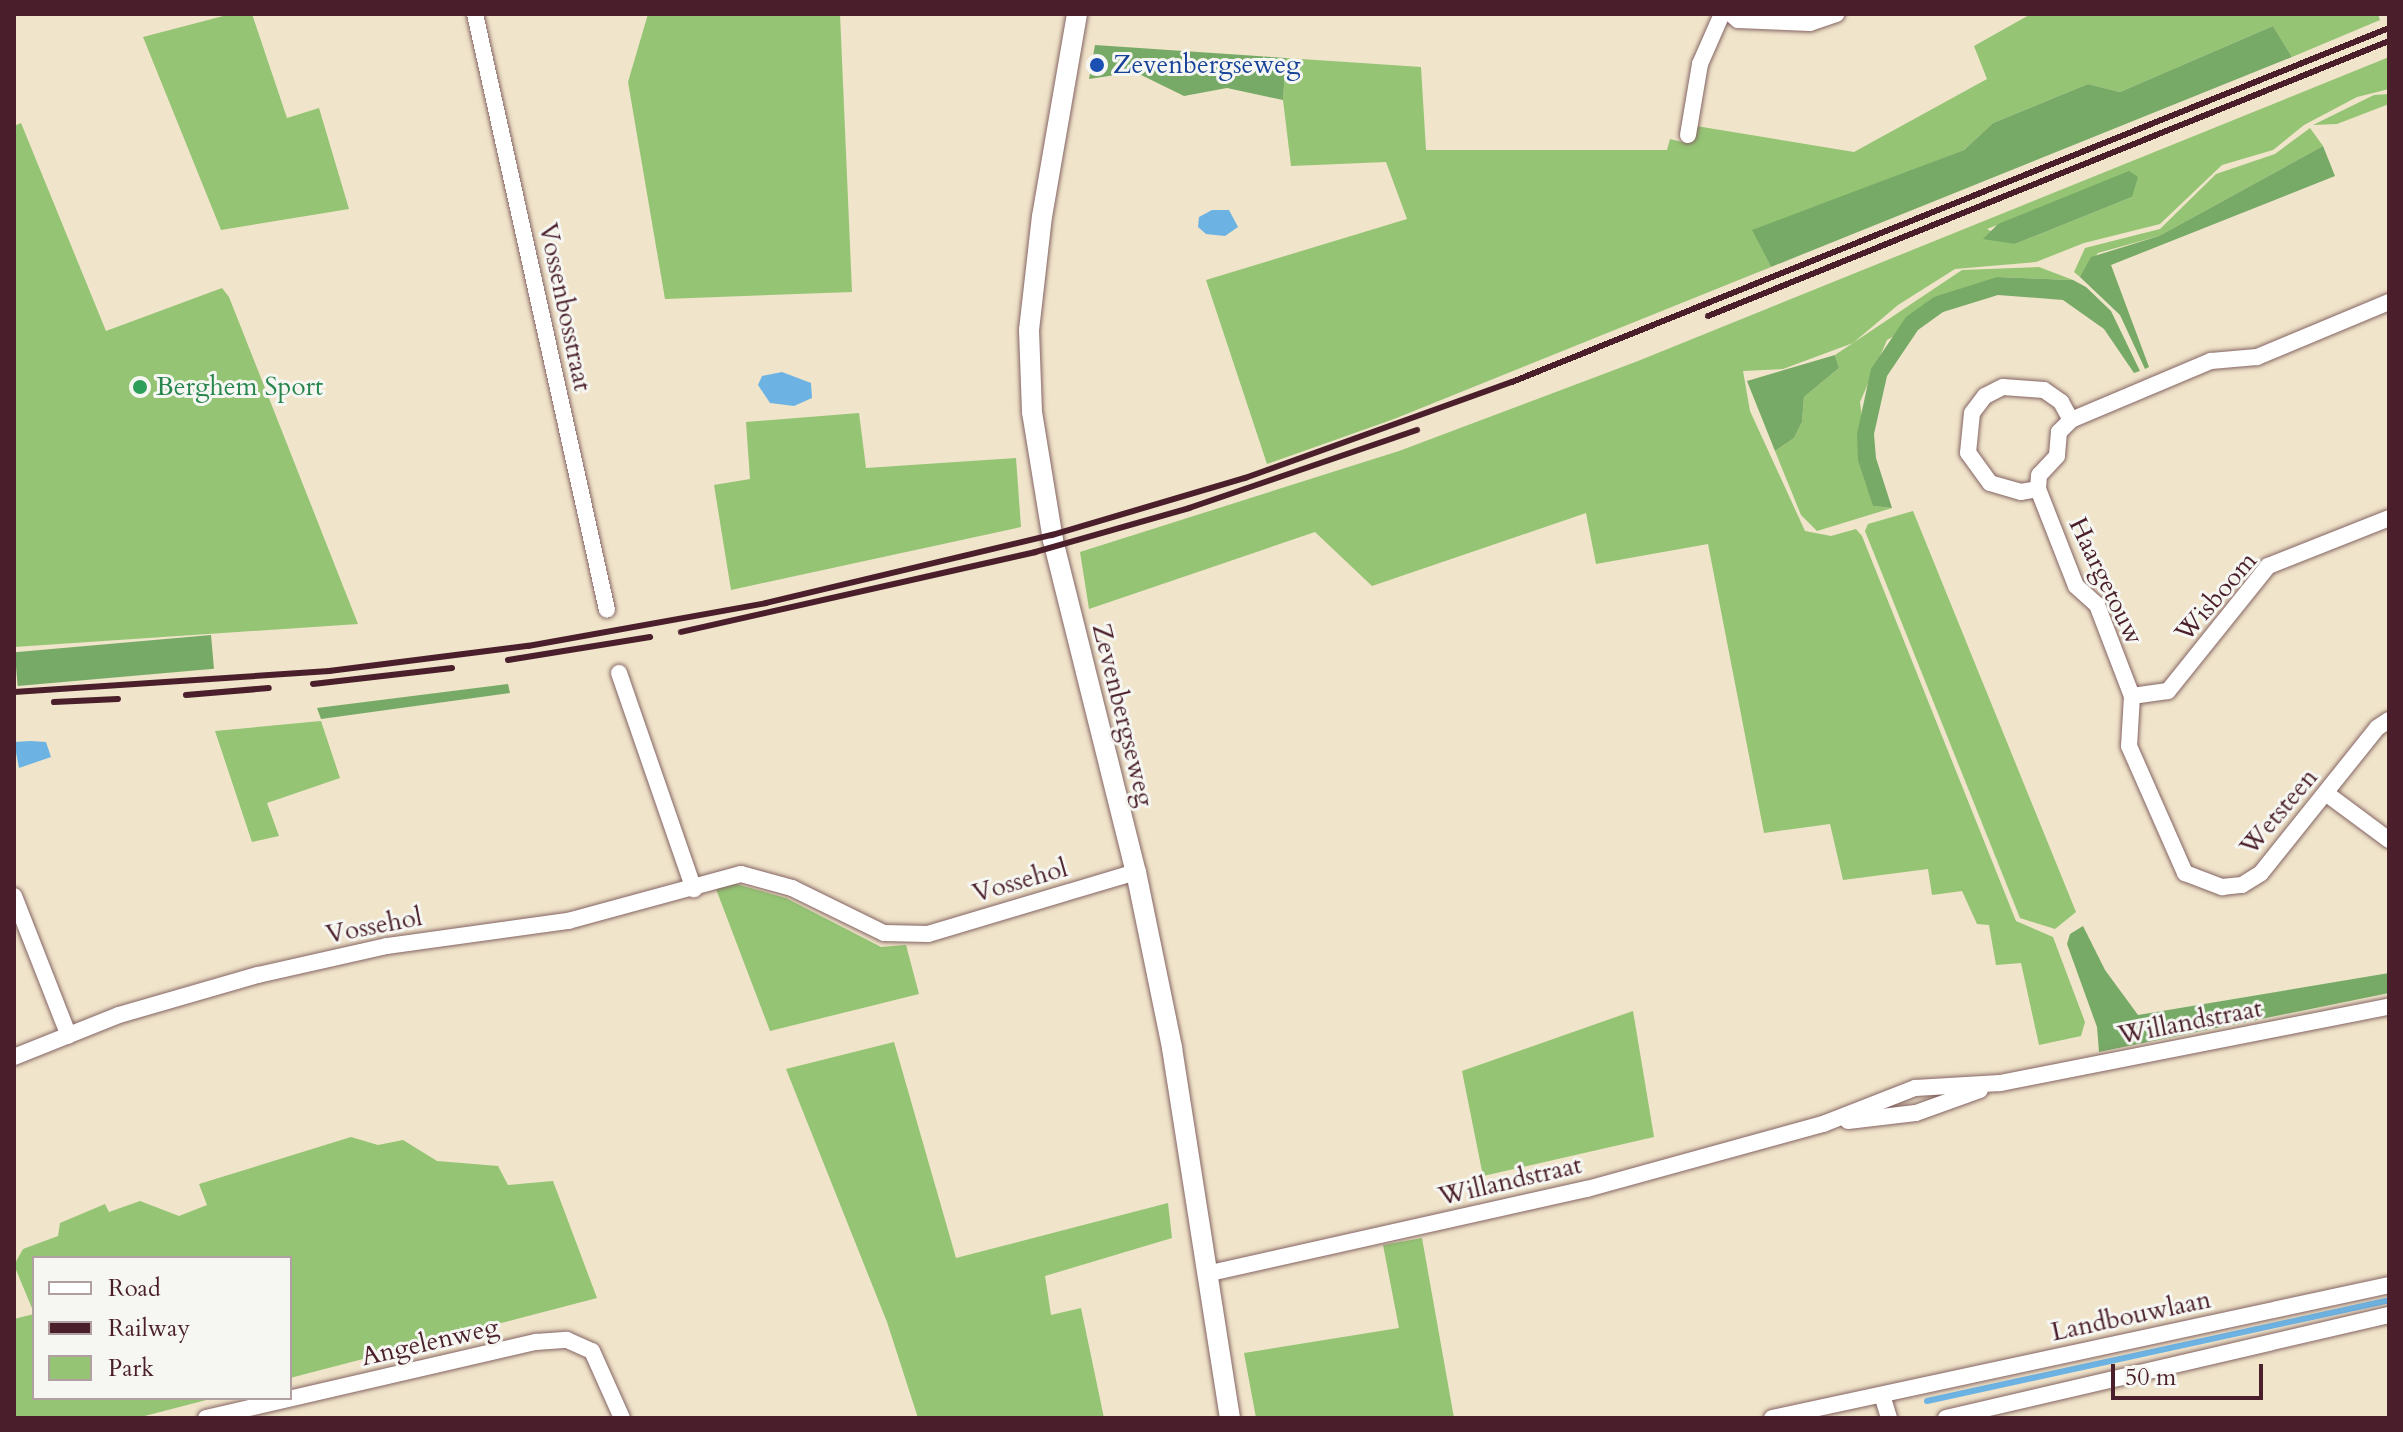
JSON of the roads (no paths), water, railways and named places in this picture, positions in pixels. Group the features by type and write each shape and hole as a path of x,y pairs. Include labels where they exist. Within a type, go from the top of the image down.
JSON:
{"street":[{"name":"Vossenbosstraat","path":"475,14 607,610"},
{"name":"Zevenbergseweg","path":"1077,14 1042,216 1029,330 1032,412 1053,540 1136,872 1172,1048 1230,1418"},
{"path":"1688,135 1700,64 1722,14"},
{"path":"1731,14 1738,20 1810,23 1836,14"},
{"path":"2071,420 2061,402 2024,384 1994,391 1972,413 1968,453 1978,472 2005,490 2038,489 2039,475 2057,456 2059,432 2071,420 2211,361 2257,357 2389,302"},
{"name":"Haargetouw","path":"2038,489 2076,586 2097,605 2132,696 2129,746 2185,873"},
{"name":"Wisboom","path":"2132,696 2168,691 2268,566 2389,518"},
{"path":"619,673 694,889"},
{"name":"Wetsteen","path":"2185,873 2203,883 2242,885 2261,873 2377,728 2389,720"},
{"path":"2327,794 2389,840"},
{"name":"Vossehol","path":"14,1057 119,1015 258,975 387,946 568,921 741,874 759,875 884,933 928,934 1136,872"},
{"path":"14,896 69,1036"},
{"name":"Willandstraat","path":"1206,1274 1587,1189 1823,1124 1916,1113 2000,1083 2389,1007"},
{"name":"Landbouwlaan","path":"1772,1418 2389,1285"},
{"path":"1946,1418 2389,1315"},
{"name":"Angelenweg","path":"292,1398 536,1342 567,1340 592,1351 622,1418"},
{"name":"Zevenbergseweg","path":"1223,1379 1238,1418"},
{"path":"1882,1395 1889,1418"},
{"name":"Angelenweg","path":"206,1418 284,1400"}],"water":[{"path":"1212,210 1229,210 1238,227 1225,236 1206,234 1198,227 1199,217"},
{"path":"782,372 811,383 812,398 794,406 770,403 758,385 762,376"},
{"path":"14,742 46,742 51,757 19,768"}],"waterway":[{"path":"1927,1401 2389,1300"}],"railway":[{"path":"14,692 329,671 528,646 766,603 1052,535 1245,478 1512,382 2389,28"},
{"path":"1708,316 2389,41"},
{"path":"681,632 1035,552 1189,508 1417,430"},
{"path":"508,660 650,637"},
{"path":"313,684 452,668"},
{"path":"186,695 269,688"},
{"path":"54,702 118,699"}],"place":[{"name":"Zevenbergseweg","path":"1097,65"},
{"name":"Berghem Sport","path":"140,387"}]}
